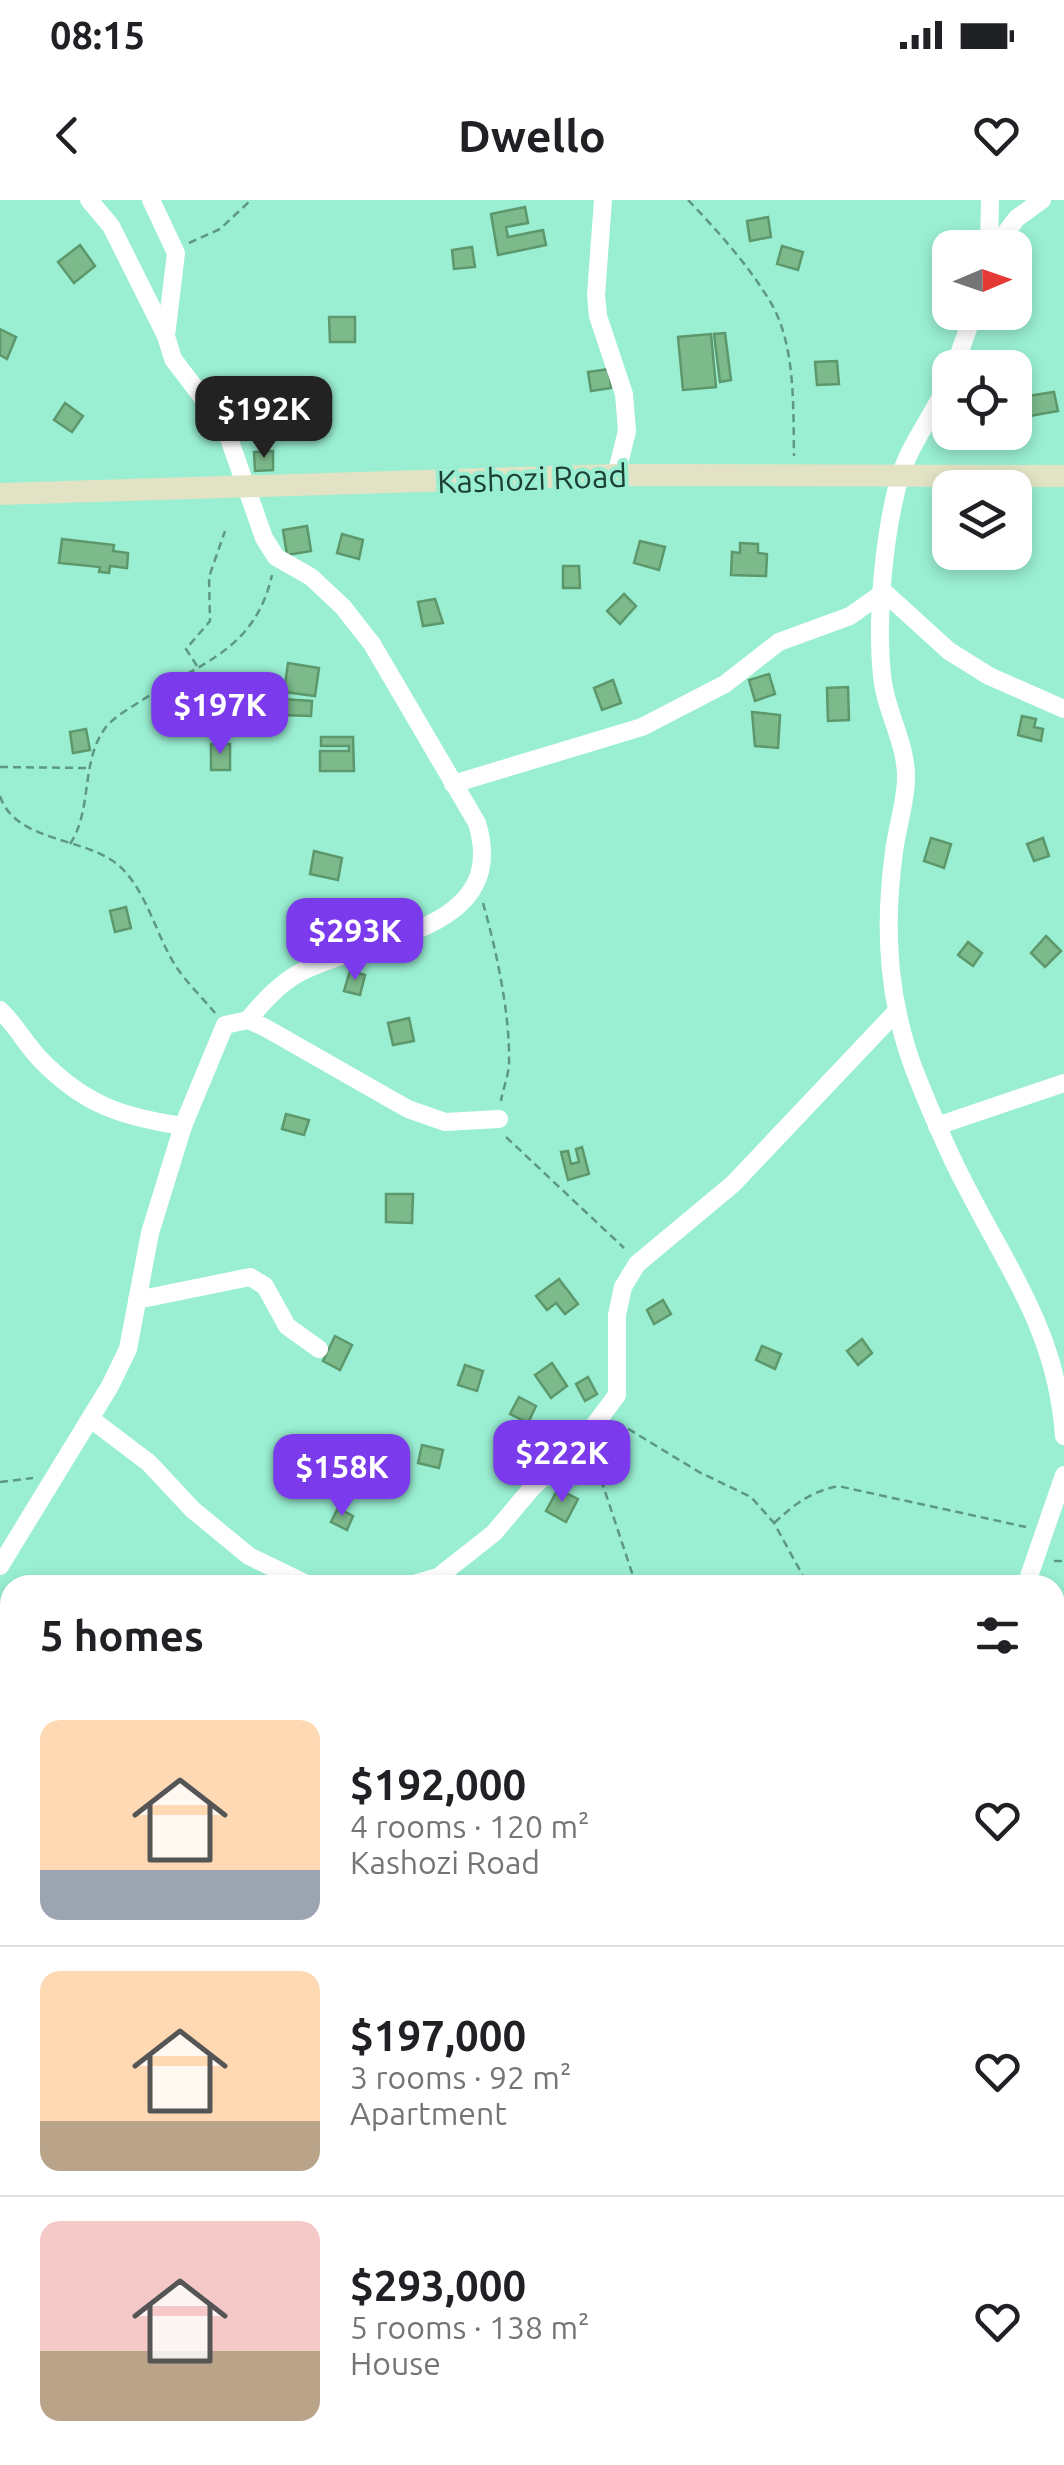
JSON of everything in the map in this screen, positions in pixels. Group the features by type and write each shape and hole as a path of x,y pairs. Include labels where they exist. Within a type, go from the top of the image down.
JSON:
{"main road":[{"name":"Kashozi Road","path":"0,494 616,475 1064,476"}],"street":[{"path":"0,1566 91,1419 128,1349 150,1234 183,1126 225,1026 248,1020 265,999 300,973 438,923 465,902 476,882 482,838 477,823 372,644 343,607 311,577 276,557 264,538 225,427 180,371 112,226 90,200"},
{"path":"151,200 176,252 166,336"},
{"path":"603,200 598,316 624,394 627,430 616,475"},
{"path":"990,200 991,230"},
{"path":"1007,230 1042,200"},
{"path":"932,413 899,477 884,592 882,676 888,710 905,756 906,782 888,911 895,1014 938,1126 968,1190 1040,1322 1056,1378 1064,1436"},
{"path":"884,592 949,651 989,676 1064,709"},
{"path":"453,784 642,728 725,684 779,642 850,616 884,592"},
{"path":"0,1010 38,1057 68,1085 99,1106 116,1114 183,1126"},
{"path":"439,1575 494,1533 531,1488 586,1435 616,1394 617,1315 623,1287 637,1264 734,1184 895,1014"},
{"path":"248,1020 308,1049 408,1109 444,1122 499,1119"},
{"path":"938,1126 1064,1084"},
{"path":"136,1300 250,1277 265,1286 288,1326 319,1349"},
{"path":"91,1419 149,1463 193,1510 265,1565 287,1575"},
{"path":"1030,1575 1064,1475"},
{"path":"265,1565 270,1575"}],"path":[{"path":"176,252 220,228 251,200"},
{"path":"688,200 715,228 772,305 783,334 794,401 794,478"},
{"path":"198,667 186,649 210,620 209,577 225,531"},
{"path":"70,844 82,826 90,768 106,727 228,651 252,627 268,592 276,557"},
{"path":"0,766 90,768"},
{"path":"0,796 13,817 97,852 130,877 176,966 225,1026"},
{"path":"476,882 492,934 506,1030 509,1064 499,1119 508,1141 637,1264"},
{"path":"603,1413 699,1472 752,1497 774,1523 803,1575"},
{"path":"586,1435 633,1575"},
{"path":"0,1482 55,1474"},
{"path":"774,1523 798,1500 838,1486 1047,1532"}],"building":[{"path":"525,207 528,223 506,227 508,237 543,230 546,245 498,255 491,214"},
{"path":"768,217 771,237 750,241 747,221"},
{"path":"80,245 95,266 74,283 58,262"},
{"path":"782,246 803,252 798,270 777,264"},
{"path":"472,247 475,267 454,269 452,250"},
{"path":"329,317 355,317 355,342 330,342"},
{"path":"0,329 16,337 7,359 0,355"},
{"path":"725,333 731,380 720,382 714,334"},
{"path":"711,334 716,387 683,390 678,337"},
{"path":"837,361 839,384 817,385 815,362"},
{"path":"609,369 611,388 591,391 588,372"},
{"path":"1054,392 1058,411 1032,416 1032,395"},
{"path":"65,403 83,416 72,432 54,420"},
{"path":"313,411 314,423 291,424 290,412"},
{"path":"273,451 273,470 255,471 254,452"},
{"path":"307,526 311,551 287,555 283,530"},
{"path":"342,534 363,540 359,559 337,553"},
{"path":"62,539 114,545 113,551 128,553 127,568 110,566 109,573 99,572 100,567 59,563"},
{"path":"640,541 665,547 659,570 634,563"},
{"path":"740,543 758,544 758,553 767,554 766,576 731,575 732,552 740,553"},
{"path":"563,566 579,566 580,588 563,588"},
{"path":"624,594 636,606 620,624 607,611"},
{"path":"435,599 443,623 423,626 418,602"},
{"path":"288,663 319,668 315,696 284,692"},
{"path":"769,674 775,694 755,701 749,680"},
{"path":"613,680 621,703 602,710 594,688"},
{"path":"848,687 849,720 828,721 827,688"},
{"path":"282,699 312,701 311,716 281,715"},
{"path":"752,712 780,715 778,748 755,746"},
{"path":"1022,716 1036,719 1034,727 1043,729 1041,741 1018,735"},
{"path":"86,729 90,750 73,753 70,732"},
{"path":"321,737 353,737 354,771 320,771 320,751 349,751 349,746 321,746"},
{"path":"211,744 230,744 230,770 211,770"},
{"path":"931,838 951,844 944,868 924,861"},
{"path":"1043,838 1049,856 1034,861 1027,844"},
{"path":"314,851 342,858 338,880 310,874"},
{"path":"126,907 131,928 115,932 110,911"},
{"path":"1046,936 1061,951 1045,967 1031,953"},
{"path":"968,942 982,953 973,966 958,955"},
{"path":"350,971 365,975 360,995 344,991"},
{"path":"409,1018 414,1041 393,1045 388,1023"},
{"path":"286,1114 309,1120 304,1135 282,1129"},
{"path":"582,1147 589,1174 568,1180 561,1152 568,1151 571,1164 579,1162 576,1149"},
{"path":"386,1194 413,1194 412,1223 386,1222"},
{"path":"559,1279 578,1304 565,1314 556,1303 547,1310 536,1296"},
{"path":"663,1300 671,1314 654,1324 647,1310"},
{"path":"335,1336 352,1345 340,1370 323,1361"},
{"path":"862,1339 872,1353 858,1365 847,1351"},
{"path":"762,1346 781,1354 775,1369 756,1360"},
{"path":"552,1363 567,1386 551,1398 535,1375"},
{"path":"465,1365 483,1371 477,1391 458,1385"},
{"path":"588,1377 597,1394 585,1401 576,1384"},
{"path":"519,1397 536,1406 528,1423 510,1414"},
{"path":"422,1445 443,1450 439,1468 418,1463"},
{"path":"558,1489 578,1499 566,1522 546,1511"},
{"path":"338,1508 353,1516 347,1530 331,1522"}]}
